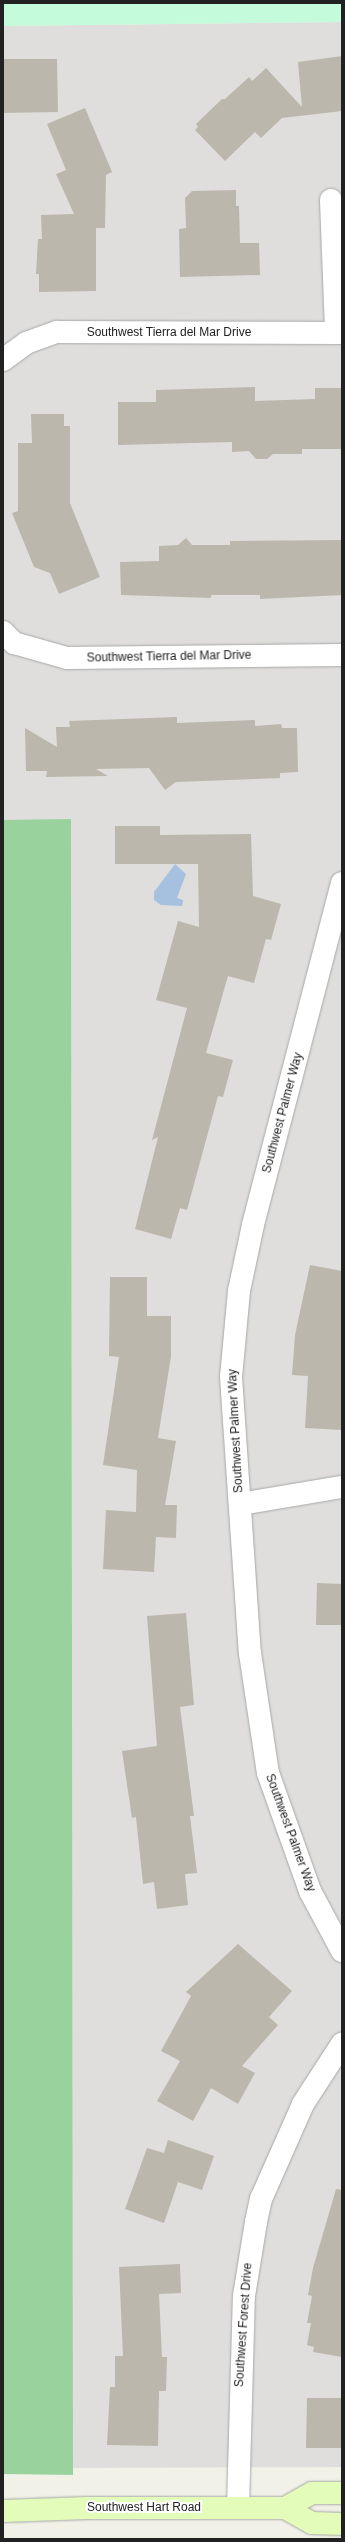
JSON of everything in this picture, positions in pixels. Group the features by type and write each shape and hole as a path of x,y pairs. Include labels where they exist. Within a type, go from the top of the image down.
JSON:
{"main road":[{"path":"285,2508 312,2493 342,2493"},
{"name":"Southwest Hart Road","path":"3,2511 88,2508 285,2508 312,2524 342,2524"}],"street":[{"path":"331,200 339,333"},
{"name":"Southwest Tierra del Mar Drive","path":"3,360 26,343 57,332 339,333"},
{"name":"Southwest Tierra del Mar Drive","path":"3,632 14,643 66,658 342,655"},
{"name":"Southwest Palmer Way","path":"342,883 330,937 253,1225 239,1291 231,1377 250,1653 268,1773 310,1891 342,1951"},
{"path":"240,1504 342,1487"},
{"name":"Southwest Forest Drive","path":"238,2507 244,2296 261,2199 303,2104 342,2044"}],"shaded area":[{"path":"342,22 342,2467 73,2468 71,820 3,820 3,26"}],"green space":[{"path":"3,3 342,3 342,22 3,26"},
{"path":"71,819 73,2475 3,2474 3,820"}],"water":[{"path":"175,864 186,874 177,898 183,900 182,906 161,905 154,900 154,892"}],"building":[{"path":"342,56 342,111 282,118 261,138 255,132 225,161 195,130 198,127 196,124 222,99 225,99 249,77 252,81 266,68 302,107 298,62"},
{"path":"3,59 57,59 58,112 3,113"},
{"path":"85,108 112,172 106,175 105,228 96,228 96,291 39,292 39,274 36,274 38,239 42,239 41,215 74,214 56,174 66,170 47,124"},
{"path":"236,190 236,206 239,206 240,243 259,243 260,275 180,277 179,229 186,228 185,198 192,191"},
{"path":"255,387 255,401 315,399 315,388 342,388 342,449 302,449 302,454 273,454 267,459 256,459 249,451 232,452 232,442 118,445 118,402 156,402 156,390"},
{"path":"31,414 64,414 64,426 70,426 70,503 100,577 59,594 50,573 34,567 12,513 18,511 18,443 32,443"},
{"path":"186,538 192,545 230,545 230,541 342,540 342,595 260,599 260,595 211,595 211,598 121,595 120,562 159,561 159,546 178,545"},
{"path":"177,717 177,723 255,720 255,726 281,724 282,728 297,728 298,772 280,773 280,778 176,782 165,790 149,768 96,769 108,776 46,777 47,771 26,771 25,728 57,747 56,727 70,727 69,721"},
{"path":"115,826 160,826 160,835 251,834 253,896 281,904 271,940 266,939 254,983 228,976 206,1053 233,1060 223,1097 218,1096 187,1210 180,1208 171,1239 135,1229 158,1137 152,1140 187,1008 156,1000 178,921 199,927 198,864 115,864"},
{"path":"310,1265 342,1271 342,1430 305,1428 308,1376 292,1375 295,1335"},
{"path":"110,1277 147,1277 147,1316 171,1316 171,1356 158,1438 176,1441 165,1505 177,1505 176,1538 156,1537 154,1572 103,1569 106,1510 136,1512 137,1470 103,1465 119,1357 109,1356"},
{"path":"317,1583 342,1584 342,1625 316,1625"},
{"path":"186,1613 194,1705 180,1707 194,1816 190,1816 197,1873 185,1874 188,1905 157,1909 154,1882 143,1884 136,1817 132,1818 122,1751 157,1746 147,1616"},
{"path":"238,1944 292,1991 269,2017 278,2025 242,2066 255,2073 238,2104 211,2088 193,2121 157,2101 180,2061 161,2051 191,1996 186,1992"},
{"path":"168,2140 214,2156 202,2190 178,2182 164,2223 125,2209 147,2148 164,2153"},
{"path":"336,2189 342,2190 342,2357 313,2352 314,2347 307,2345 311,2323 307,2323 312,2296 308,2295 313,2268"},
{"path":"180,2264 181,2293 159,2294 162,2357 167,2357 166,2391 159,2391 158,2446 107,2445 110,2387 115,2387 115,2356 123,2356 119,2267"},
{"path":"307,2398 342,2398 342,2448 306,2448"}]}
